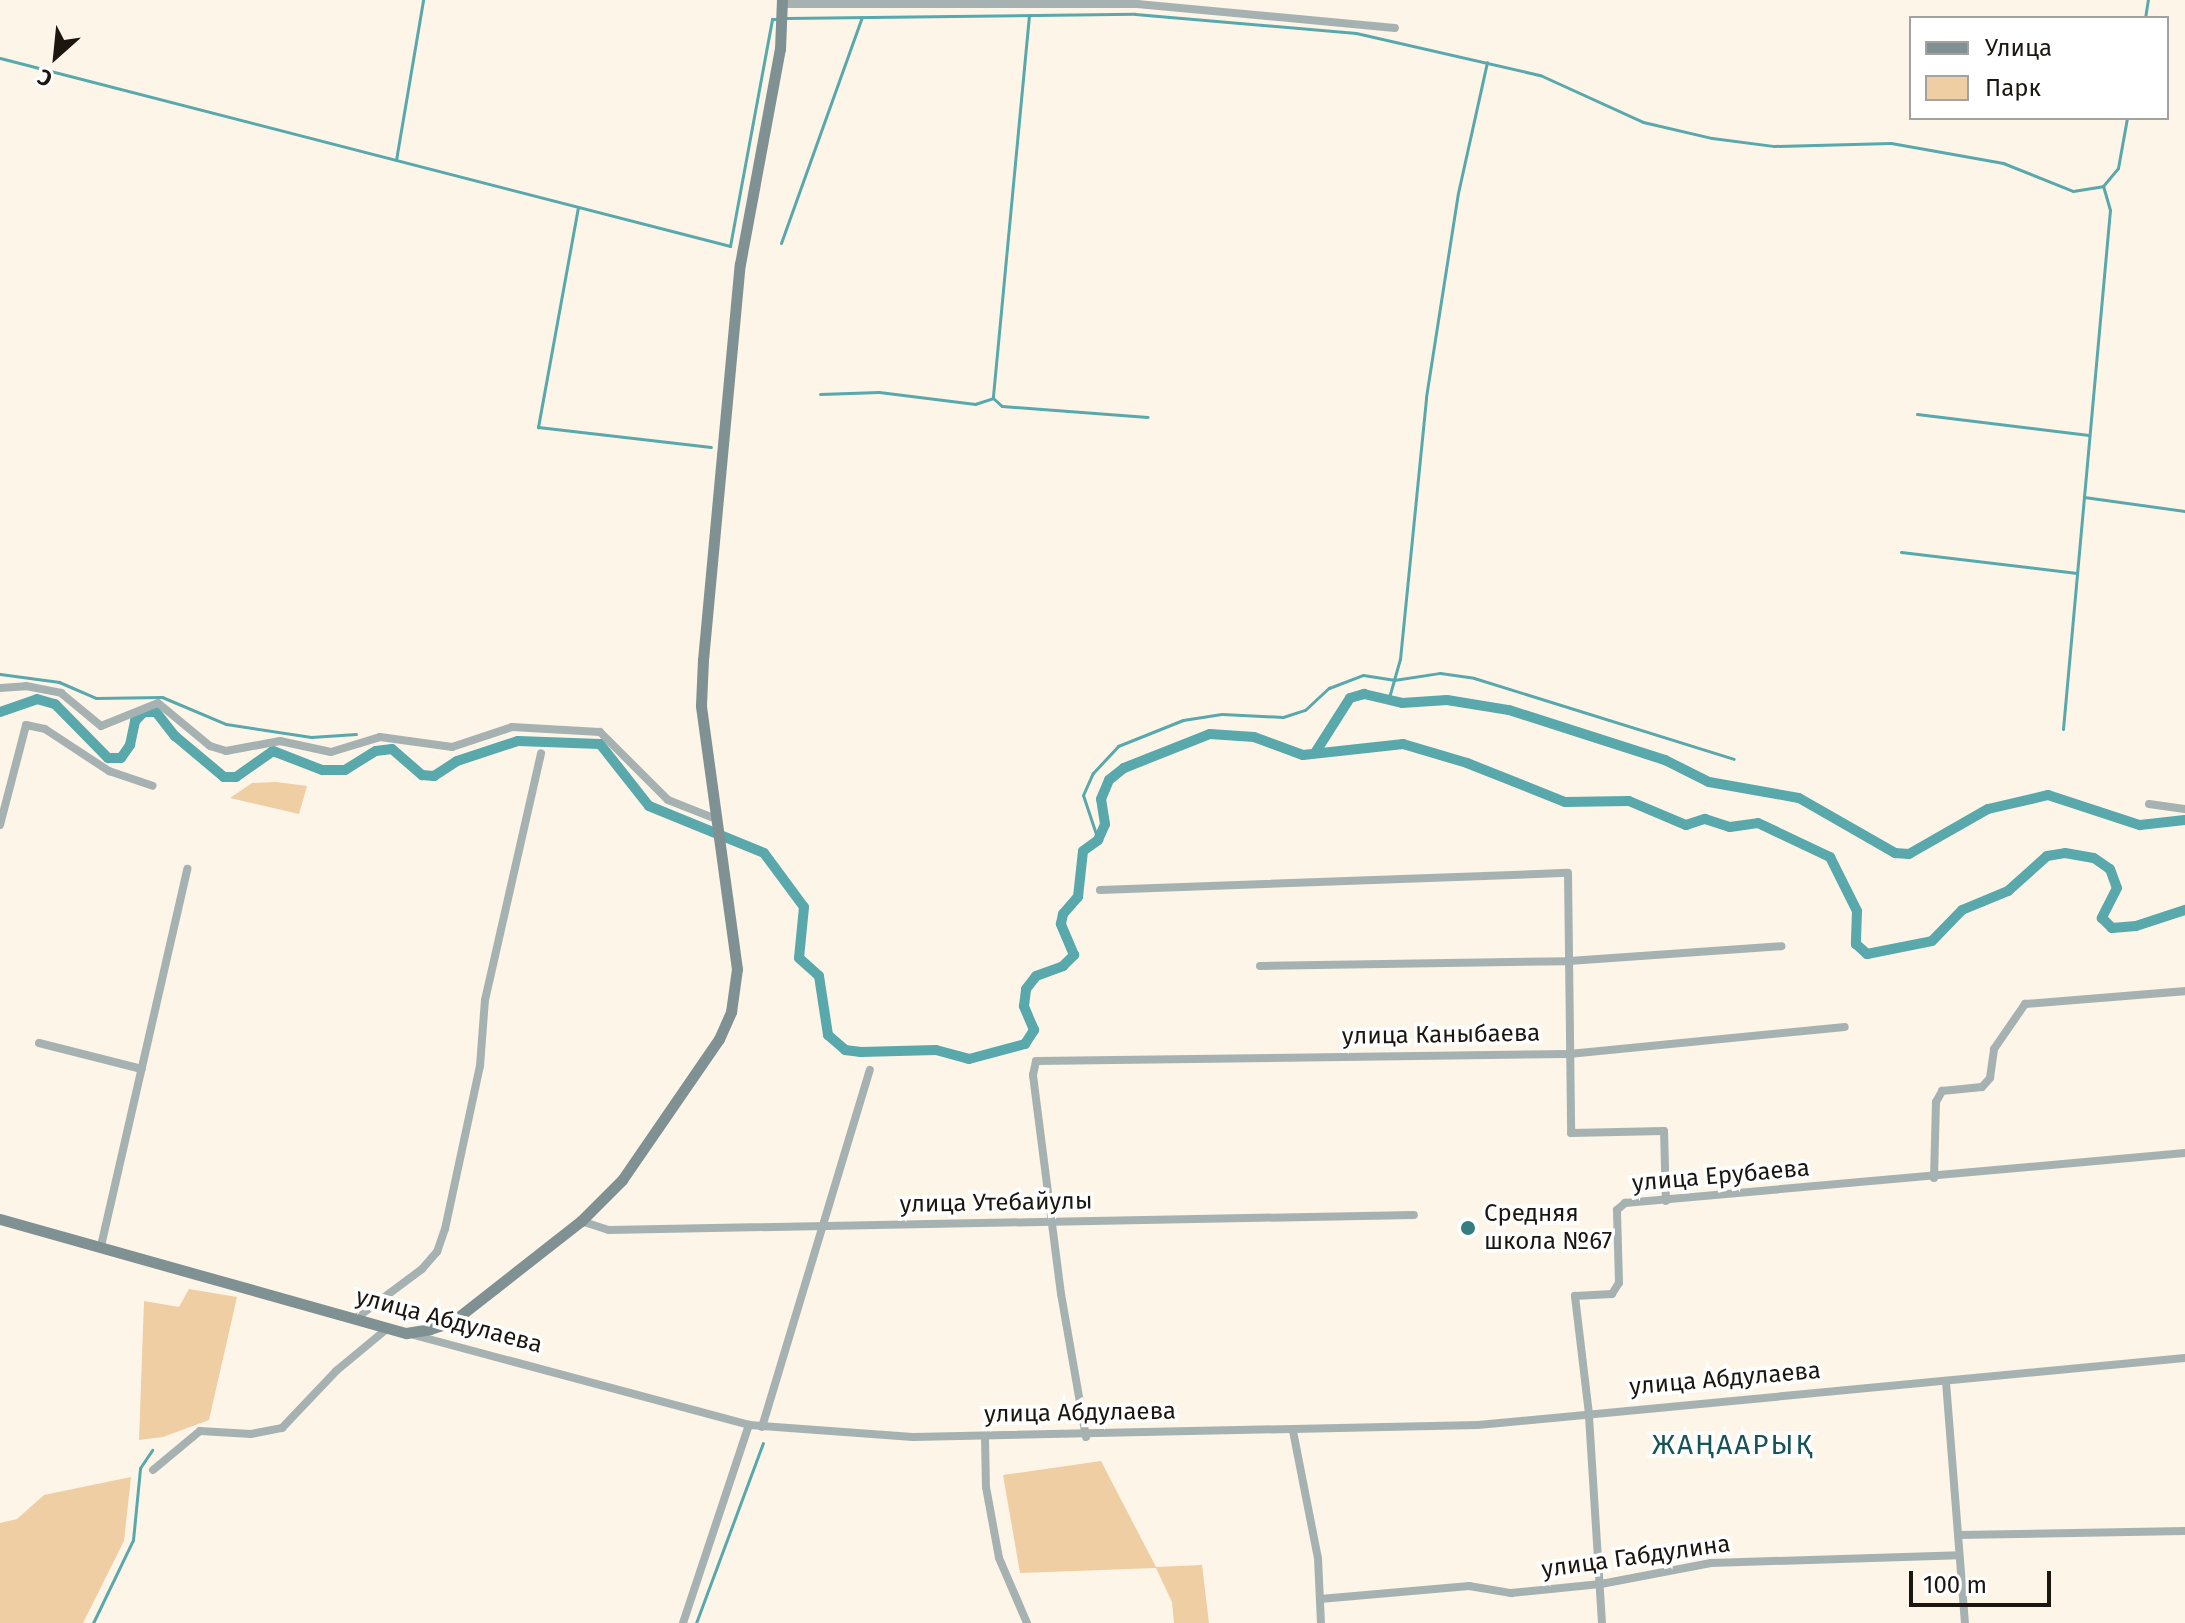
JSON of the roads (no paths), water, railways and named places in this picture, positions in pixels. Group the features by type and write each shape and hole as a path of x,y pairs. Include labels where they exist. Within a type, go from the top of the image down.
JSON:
{"main road":[{"path":"406,1333 452,1322 581,1221 650,1146 719,1039 731,1012 737,969 701,705 703,660 740,264 782,12"},
{"name":"улица Абдулаева","path":"0,1219 406,1333"}],"street":[{"path":"782,12 1137,4 1395,28"},
{"path":"0,688 26,686 61,693 101,726 158,703 210,746 226,751 280,741 331,752 380,737 452,747 512,727 600,732 668,800 717,829"},
{"path":"0,825 26,725 45,729 109,771 153,786"},
{"path":"355,1319 422,1269 437,1252 445,1229 480,1066 485,1000 541,753"},
{"path":"2149,804 2185,809"},
{"path":"101,1246 187,869"},
{"path":"1100,890 1568,873 1571,1133 1664,1131 1666,1201"},
{"path":"1260,966 1569,961 1781,946"},
{"path":"1934,1178 1936,1102 1942,1091 1982,1087 1990,1078 1994,1049 2025,1004 2185,991"},
{"name":"улица Каныбаева","path":"1053,1221 1033,1075 1036,1061 1569,1054 1845,1027"},
{"path":"39,1043 142,1069"},
{"path":"762,1427 870,1070"},
{"name":"улица Ерубаева","path":"1602,1623 1589,1414 1575,1296 1612,1294 1619,1283 1617,1210 1625,1203 1934,1178 2185,1153"},
{"name":"улица Утебайулы","path":"581,1221 609,1230 1414,1215"},
{"path":"1053,1221 1086,1437"},
{"path":"153,1470 200,1431 251,1434 282,1428 336,1371 388,1328"},
{"name":"улица Абдулаева","path":"406,1333 749,1425 985,1437 1086,1437 1478,1425 2185,1358"},
{"path":"1946,1382 1965,1623"},
{"path":"683,1623 749,1425"},
{"path":"1293,1431 1318,1558 1321,1623"},
{"path":"985,1437 986,1487 999,1558 1027,1623"},
{"path":"1958,1535 2185,1531"},
{"name":"улица Габдулина","path":"1320,1599 1469,1586 1511,1593 1601,1584 1711,1563 1959,1555"}],"waterway":[{"path":"396,160 423,0"},
{"path":"2145,16 2148,0"},
{"path":"786,18 1135,14 1356,33 1540,75 1643,122 1712,138 1774,146 1891,143 2003,163 2073,191 2103,186 2118,168 2127,120"},
{"path":"1029,15 993,398 1002,406 1148,417"},
{"path":"781,243 862,17"},
{"path":"0,58 730,246 772,19 779,19"},
{"path":"1388,701 1400,659 1426,397 1458,193 1487,62"},
{"path":"2063,729 2110,210 2103,186"},
{"path":"578,207 538,427 711,447"},
{"path":"820,394 879,392 975,404 993,398"},
{"path":"1917,414 2089,435"},
{"path":"2084,497 2185,511"},
{"path":"1901,552 2077,573"},
{"path":"1098,840 1083,795 1093,773 1118,746 1183,720 1222,714 1283,717 1305,710 1329,688 1363,675 1394,680 1440,673 1474,678 1734,759"},
{"path":"0,674 59,682 96,698 162,697 226,724 311,737 356,734"},
{"path":"1315,753 1350,698 1364,694 1402,703 1447,700 1509,710 1665,760 1709,782 1799,798 1895,853 1909,854 1988,809 2048,795 2140,825 2185,820"},
{"path":"0,712 37,699 55,704 108,758 121,758 130,745 135,721 144,712 156,712 175,736 224,777 236,777 273,751 322,770 345,770 376,751 392,749 422,775 434,776 457,761 518,741 600,744 649,806 764,853 804,907 799,958 819,976 828,1035 845,1050 861,1052 936,1050 969,1059 1025,1044 1034,1030 1024,1006 1026,989 1036,976 1063,966 1074,955 1061,924 1063,914 1078,897 1083,851 1098,840 1105,824 1101,799 1109,780 1124,768 1210,734 1254,737 1303,755 1403,744 1467,763 1565,802 1629,801 1686,825 1705,819 1730,827 1758,823 1830,857 1857,911 1856,944 1867,954 1932,941 1962,910 2008,891 2047,856 2065,853 2094,858 2110,869 2117,888 2102,918 2112,928 2136,926 2185,910"},
{"path":"696,1623 763,1443"},
{"path":"93,1623 133,1540 140,1468 152,1450"}],"place":[{"name":"Средняя школа №67","path":"1468,1228"}],"district":[{"name":"ЖАҢААРЫҚ","path":"1733,1445"}]}
